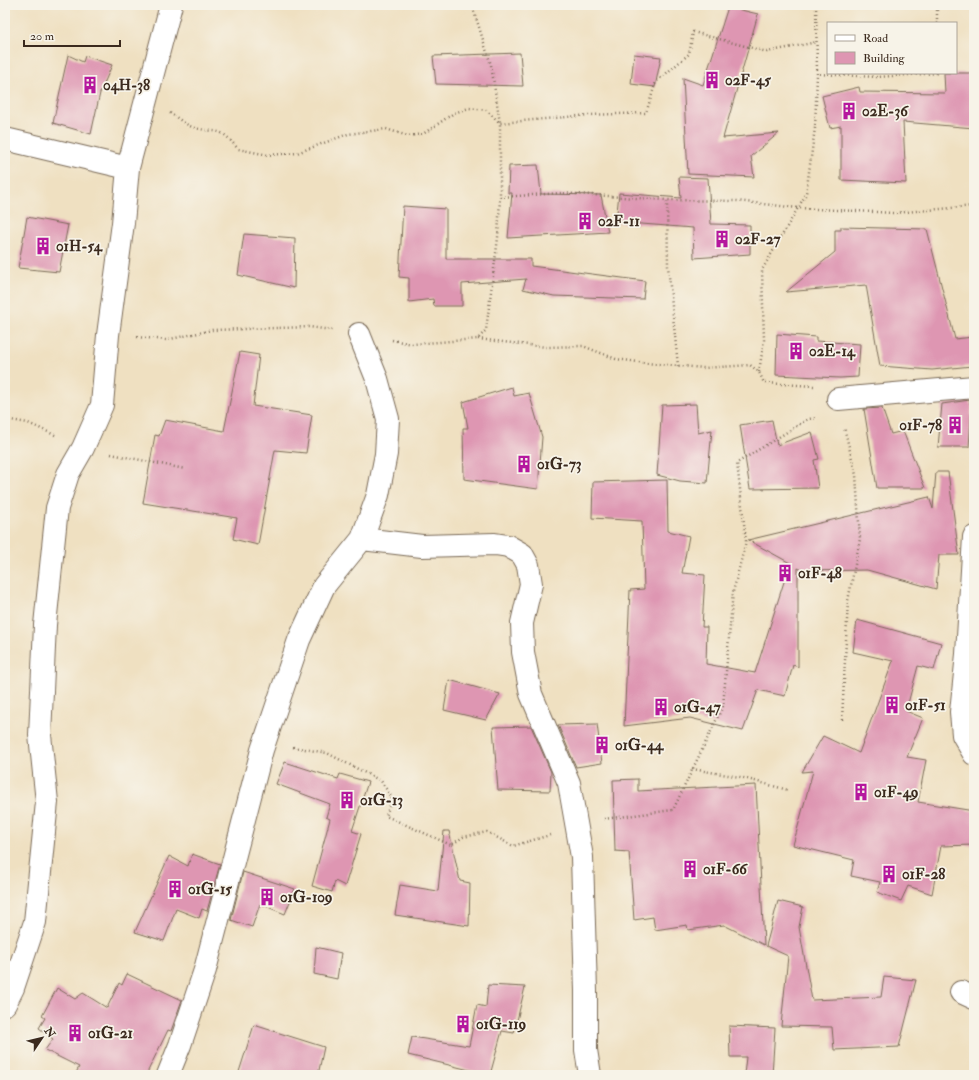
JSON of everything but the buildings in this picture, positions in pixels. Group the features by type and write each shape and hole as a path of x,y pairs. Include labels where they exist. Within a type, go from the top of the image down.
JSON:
{"street":[{"path":"5,1004 13,988 35,922 47,802 40,735 44,625 57,508 68,474 83,448 102,405 108,335 123,223 128,168 171,5"},
{"path":"5,139 128,168"},
{"path":"168,1075 180,1045 205,970 262,750 299,640 324,586 362,539 378,495 386,454 388,419 377,379 359,334"},
{"path":"840,406 974,387"},
{"path":"974,537 967,654 961,712 963,736 974,754"},
{"path":"362,539 422,546 495,544 508,546 522,554 528,565 531,584 522,623 523,652 531,694 570,783 582,857 586,991 586,1050 590,1075"}],"path":[{"path":"472,5 491,65 500,123 500,197 491,295 486,330 478,339"},
{"path":"759,372 764,340 762,270 806,194 815,128 817,74 816,5"},
{"path":"937,22 937,7 974,9"},
{"path":"144,106 163,109 194,128 215,130 226,135 238,149 268,154 297,153 348,134 386,130 408,136 423,134 454,113 469,108 486,110 500,123 589,115 646,113 656,82 689,54 693,32 767,52 817,42"},
{"path":"817,74 877,77 924,74"},
{"path":"500,197 562,193 667,200 737,202 798,208 894,213 974,206"},
{"path":"667,200 668,266 678,366"},
{"path":"108,335 166,340 212,330 310,327 413,344 478,339 546,347 583,346 616,359 704,368 750,365 759,372 764,383 831,387 840,406 856,475 860,538 848,601 842,720"},
{"path":"262,750 284,746 327,753 381,781 392,798 386,816 450,845 463,837 487,832 514,846 557,832 576,823 673,810 723,706 733,592 746,541 737,463 808,419 840,406"},
{"path":"692,769 740,777 788,790"}],"place":[{"name":"02F-45","path":"712,80"},
{"name":"04H-38","path":"90,85"},
{"name":"02E-36","path":"849,111"},
{"name":"02F-11","path":"585,221"},
{"name":"02F-27","path":"722,239"},
{"name":"01H-54","path":"43,246"},
{"name":"02E-14","path":"796,351"},
{"name":"01F-78","path":"955,425"},
{"name":"01G-73","path":"524,464"},
{"name":"01F-48","path":"785,573"},
{"name":"01F-51","path":"892,705"},
{"name":"01G-47","path":"661,707"},
{"name":"01G-44","path":"602,745"},
{"name":"01F-49","path":"861,792"},
{"name":"01G-13","path":"347,800"},
{"name":"01F-66","path":"690,869"},
{"name":"01F-28","path":"889,874"},
{"name":"01G-15","path":"175,889"},
{"name":"01G-109","path":"267,897"},
{"name":"01G-119","path":"463,1024"},
{"name":"01G-21","path":"75,1033"}]}
